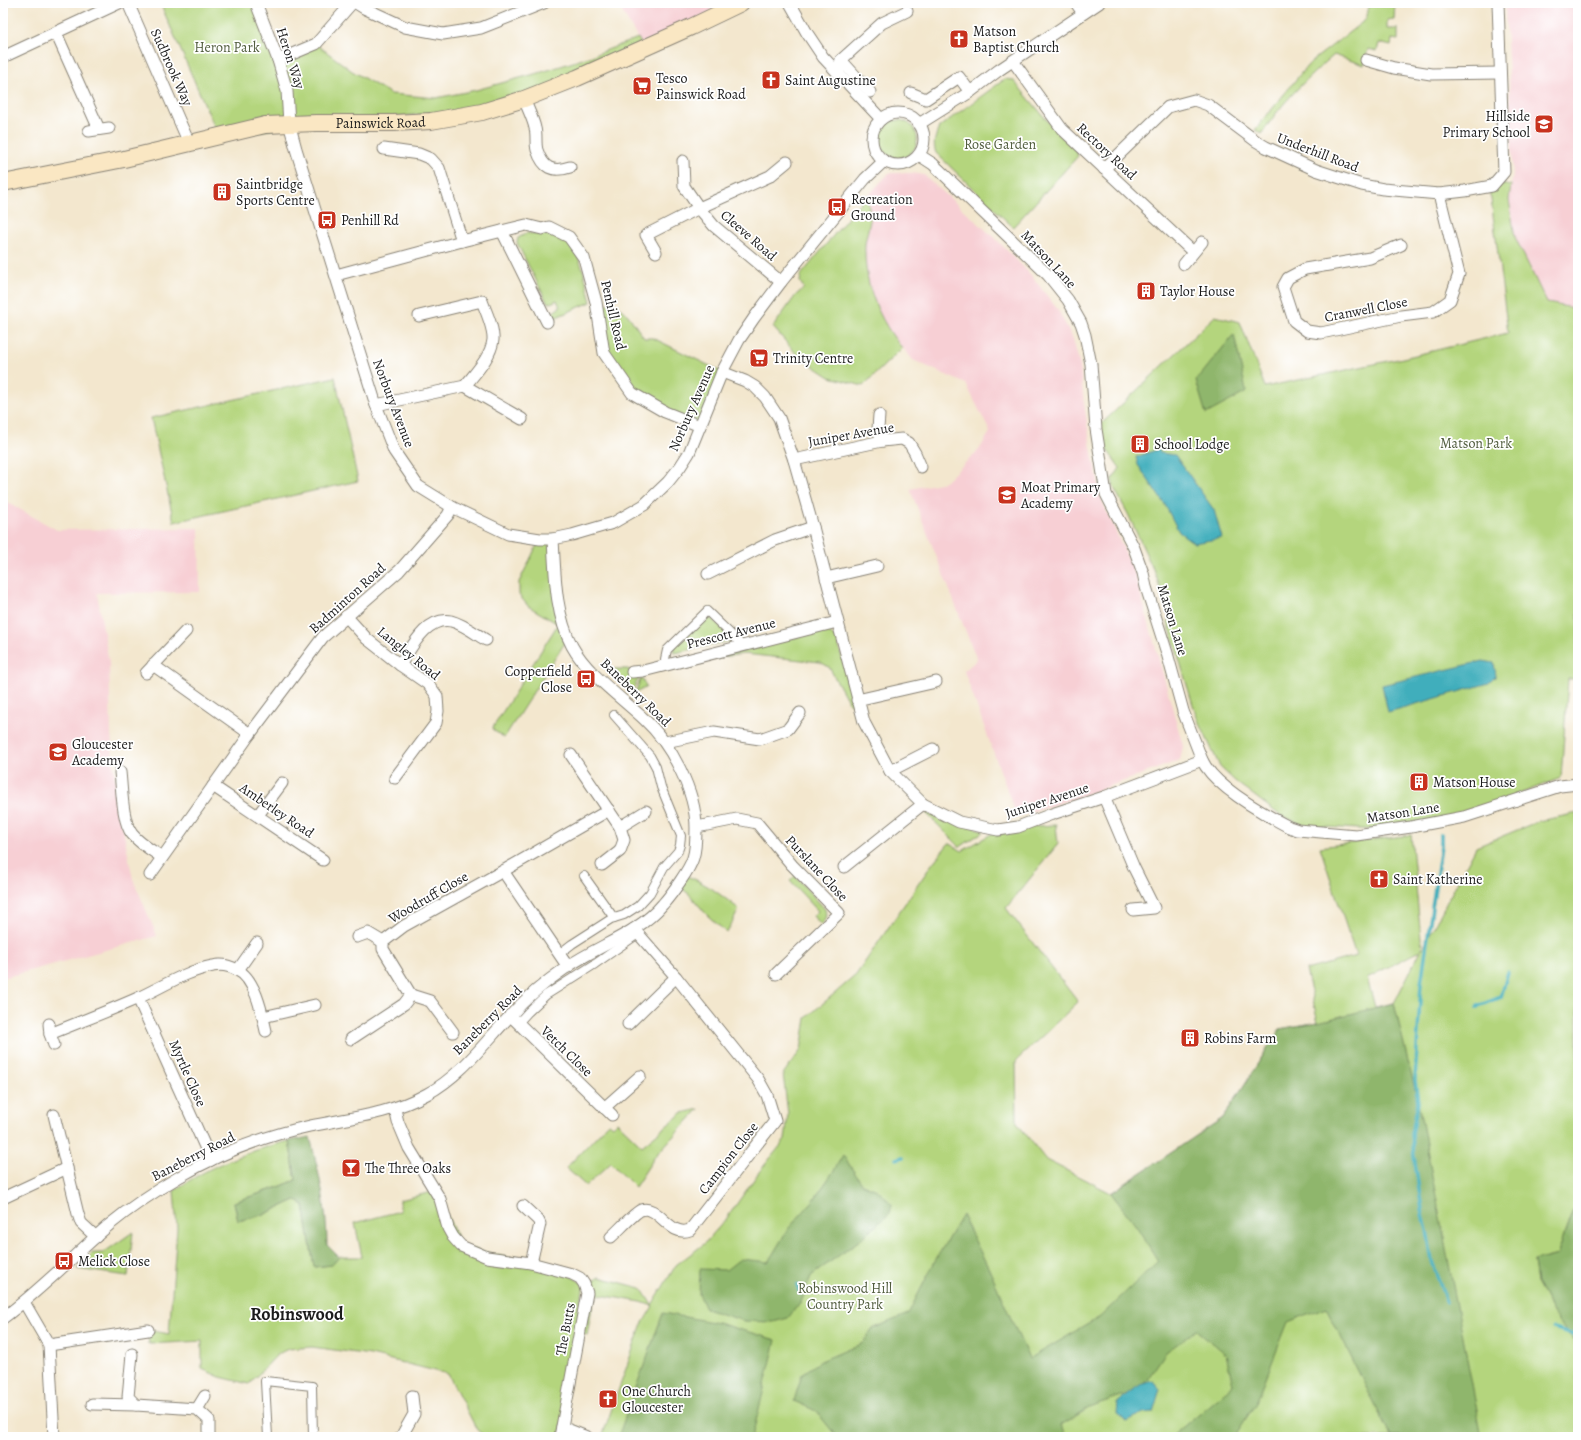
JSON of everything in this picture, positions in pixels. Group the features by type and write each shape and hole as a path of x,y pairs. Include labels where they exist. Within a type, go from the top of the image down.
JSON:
{"main road":[{"name":"Painswick Road","path":"3,183 117,161 265,125 289,123 394,123 431,120 482,112 524,99 613,63 732,9 741,3"}],"street":[{"path":"3,58 119,3"},
{"name":"Sudbrook Way","path":"128,3 189,143"},
{"name":"Heron Way","path":"256,3 278,60 287,91 289,123"},
{"path":"278,60 316,44 352,3"},
{"path":"356,3 404,27 443,34 481,28 544,3"},
{"path":"790,3 823,57 881,119"},
{"path":"1076,3 1083,13"},
{"path":"920,124 970,92 1099,3"},
{"name":"Underhill Road","path":"1104,169 1168,107 1194,100 1208,104 1266,147 1330,175 1362,185 1383,189 1439,194 1492,186 1504,172 1498,3"},
{"path":"838,73 841,60 882,23 907,11"},
{"path":"56,33 99,129"},
{"path":"841,60 870,92"},
{"path":"1366,60 1394,68 1431,74 1500,73"},
{"name":"Rectory Road","path":"1013,61 1062,129 1193,252"},
{"path":"911,93 926,99 961,75 970,92"},
{"path":"524,99 535,129 537,150 544,163 552,170 559,171 570,168"},
{"path":"897,113 907,114 920,124 924,138 923,147 919,154 910,162 900,165 891,164 878,156 873,147 872,137 874,128 881,119 888,115 897,113"},
{"name":"Norbury Avenue","path":"289,123 376,405 394,451 418,486 452,507 508,534 540,539 553,539 613,523 644,505 655,495 680,467 689,453 722,372 743,335 781,282 865,179 884,161"},
{"path":"384,149 419,154 432,159 439,168 462,241"},
{"name":"Matson Lane","path":"919,154 933,164 1048,276 1058,287 1078,316 1086,335 1092,364 1096,429 1106,494 1134,548 1168,653 1183,710 1202,760 1212,775 1238,796 1279,822 1298,830 1341,834 1356,834 1411,827 1464,817 1560,786 1578,784"},
{"name":"Cleeve Road","path":"683,161 684,186 699,208 714,226 781,282"},
{"name":"Cleeve Road","path":"699,208 770,176 787,162"},
{"name":"Cranwell Close","path":"1401,245 1370,258 1305,269 1288,278 1283,287 1294,321 1307,331 1321,333 1402,316 1433,312 1450,300 1459,274 1439,194"},
{"path":"656,252 646,235 699,208"},
{"name":"Penhill Road","path":"336,275 526,225 542,229 549,227 569,237 584,258 596,302 604,353 632,393 665,412 700,426"},
{"path":"502,231 547,322"},
{"path":"1184,264 1202,242"},
{"path":"419,316 482,301 492,329 493,340 490,352 465,386"},
{"name":"Juniper Avenue","path":"722,372 745,381 755,387 765,397 779,418 794,460 813,527 857,700 864,722 890,771 923,804 959,822 998,830 1018,827 1104,797 1202,760"},
{"path":"376,405 465,386 522,418"},
{"path":"879,415 878,429 882,441"},
{"name":"Juniper Avenue","path":"794,460 882,441 902,439 909,443 921,467"},
{"name":"Badminton Road","path":"150,875 250,734 323,637 398,571 448,515 452,507"},
{"path":"708,574 775,540 813,527"},
{"name":"Baneberry Road","path":"3,1318 24,1302 111,1224 150,1195 182,1175 211,1160 248,1144 286,1132 395,1109 428,1094 449,1079 568,967 636,932 662,906 693,859 696,827 693,803 684,778 665,742 647,721 622,700 584,663 574,650 568,638 561,613 556,579 553,539"},
{"path":"826,578 877,566"},
{"path":"665,659 667,650 707,611 738,640"},
{"name":"Langley Road","path":"346,616 367,639 400,665 429,685 437,696 438,711 436,723 395,778"},
{"path":"400,665 425,630 436,623 450,621 486,640"},
{"name":"Prescott Avenue","path":"632,672 643,671 837,622"},
{"path":"186,631 150,669 250,734"},
{"path":"857,700 936,682"},
{"path":"665,742 714,732 760,739 788,729 800,713"},
{"path":"559,954 611,919 624,915 638,906 650,894 664,867 678,851 680,845 681,836 661,787 656,767 650,756 614,715"},
{"path":"890,771 933,749"},
{"path":"571,755 609,810 620,828 624,840 620,851 602,865"},
{"path":"120,772 126,821 131,833 142,844 162,857"},
{"path":"258,815 282,783"},
{"name":"Amberley Road","path":"214,786 323,860"},
{"path":"1104,797 1138,867 1154,908 1133,910"},
{"path":"844,867 923,804"},
{"name":"Woodruff Close","path":"411,994 383,949 383,942 404,926 609,810"},
{"path":"620,828 646,811"},
{"name":"Purslane Close","path":"696,827 737,819 757,824 792,865 840,913 776,974"},
{"path":"503,871 568,967"},
{"path":"584,876 614,918"},
{"path":"514,1019 528,1012 546,995 589,968 636,932"},
{"name":"Campion Close","path":"611,1237 640,1210 647,1209 677,1231 683,1233 690,1230 776,1121 768,1095 758,1079 676,977 636,932"},
{"path":"357,937 368,933 383,942"},
{"path":"238,970 257,943"},
{"path":"54,1045 50,1029 138,998 178,978 202,968 215,965 227,966 238,970 247,978 256,996 266,1031"},
{"path":"628,1024 676,977"},
{"path":"351,1039 404,1004 411,994 430,1001 453,1032"},
{"name":"Myrtle Close","path":"138,998 211,1160"},
{"path":"263,1017 315,1005"},
{"name":"Vetch Close","path":"514,1019 608,1112 640,1076"},
{"name":"The Butts","path":"395,1109 398,1122 409,1148 440,1199 452,1237 461,1246 487,1257 531,1263 562,1271 580,1278 584,1284 587,1293 561,1432"},
{"path":"54,1115 78,1214 82,1223 96,1237"},
{"path":"3,1198 67,1168"},
{"path":"523,1206 538,1220 540,1224 531,1263"},
{"path":"24,1302 49,1345 54,1437"},
{"path":"49,1345 148,1330"},
{"path":"132,1354 128,1397 136,1405"},
{"path":"268,1437 265,1381 312,1386 313,1437"},
{"path":"197,1409 205,1396"},
{"path":"401,1437 414,1414 412,1396"},
{"path":"92,1404 197,1409 209,1420 210,1437"},
{"path":"561,1432 587,1437"}],"shaded area":[{"path":"617,3 730,3 644,49"},
{"name":"Hillside Primary School","path":"1509,3 1578,3 1578,309 1547,303 1515,237 1509,200 1513,175 1505,9"},
{"name":"Moat Primary Academy","path":"889,173 912,173 924,175 997,240 1031,275 1058,310 1073,339 1080,366 1091,448 1102,501 1135,574 1183,746 1180,760 1099,790 1017,817 964,671 977,660 910,489 945,482 979,450 990,432 966,384 913,360 892,335 871,295 866,274 864,252 866,235 870,221 867,197"},
{"name":"Gloucester Academy","path":"3,500 57,530 199,528 200,592 97,593 109,662 111,733 114,771 124,834 133,879 157,936 3,978"}],"green space":[{"name":"Heron Park","path":"160,3 257,3 278,60 316,44 352,71 391,94 436,98 476,90 542,72 589,57 638,38 644,49 499,108 316,123 219,137"},
{"path":"1395,4 1394,19 1387,20 1387,29 1398,29 1398,40 1392,39 1391,46 1379,43 1377,51 1368,49 1364,65 1334,55 1295,92 1277,112 1262,134 1255,130 1311,62 1365,20 1369,6"},
{"name":"Rose Garden","path":"1005,79 1013,80 1057,132 1076,151 1078,156 1013,227 936,153 934,146 939,127"},
{"path":"898,120 908,123 914,129 917,139 914,149 908,155 898,158 888,155 882,149 879,139 882,129 888,123"},
{"name":"Matson Park","path":"1504,184 1511,185 1509,200 1515,237 1547,303 1578,309 1578,679 1568,679 1561,778 1464,815 1379,830 1307,826 1281,816 1236,782 1220,767 1196,715 1168,622 1170,613 1164,604 1157,578 1128,514 1114,488 1112,480 1120,468 1097,436 1096,429 1215,316 1240,322 1265,387 1403,358 1508,333 1489,191"},
{"path":"865,197 867,197 870,212 865,248 866,265 871,291 875,303 887,327 902,348 863,386 830,377 798,356 773,327 796,295 804,288 800,282 801,275"},
{"path":"527,233 555,236 569,244 578,256 581,263 591,302 552,319 552,313 560,307 557,300 551,303 547,302 517,243 518,238"},
{"path":"596,302 619,307 628,315 644,338 653,338 722,372 700,426 632,393 604,353"},
{"path":"1234,334 1246,391 1245,393 1206,414 1196,381"},
{"path":"335,377 358,481 174,522 151,418"},
{"path":"540,539 553,539 568,638 504,738 492,729 558,624 528,606 519,595 519,582"},
{"path":"707,613 734,640 675,653 674,645"},
{"path":"822,631 828,632 837,639 854,705 849,703 829,667 820,662 744,654 706,659"},
{"path":"612,669 628,669 639,677 633,690"},
{"path":"641,678 647,687 635,693"},
{"path":"929,812 984,831 960,847 926,813"},
{"name":"Robinswood Hill Country Park","path":"1578,813 1578,1196 1557,1255 1534,1261 1537,1283 1559,1322 1578,1344 1578,1437 602,1437 641,1326 653,1306 641,1302 600,1295 595,1292 590,1283 599,1277 641,1288 652,1305 676,1265 704,1244 727,1218 759,1172 785,1140 788,1114 783,1074 801,1050 806,1018 856,975 932,864 949,843 962,851 998,830 996,836 1018,827 1056,825 1058,844 1006,908 1078,1002 1016,1061 1017,1123 1046,1160 1111,1193 1223,1118 1280,1029 1318,1022 1306,970 1356,956 1320,847 1411,835 1422,949 1476,847 1539,821","holes":["1421,950 1394,1003 1375,1007 1367,978"]},
{"path":"684,875 706,885 739,909 727,933 707,915 689,894 677,885"},
{"path":"795,876 825,909 825,918 821,925 813,916 818,911 790,881"},
{"path":"1394,1003 1418,1102 1482,1437 1391,1437 1326,1307 1288,1322 1256,1403 1234,1437 1171,1437 1233,1385 1226,1354 1197,1330 1166,1352 1140,1390 1094,1405 1061,1425 1067,1437 837,1437 816,1411 794,1401 802,1374 821,1361 863,1343 872,1329 908,1314 936,1259 962,1215 989,1269 1029,1359 1100,1317 1158,1261 1137,1227 1111,1193 1223,1118 1280,1029 1318,1022"},
{"path":"699,1109 656,1155 635,1187 611,1163 586,1186 566,1168 609,1123 613,1126 617,1122 642,1146 682,1113"},
{"path":"310,1137 324,1204 327,1245 339,1257 332,1265 314,1267 304,1205 295,1200 265,1214 238,1221 234,1202 296,1180 289,1141"},
{"path":"289,1141 296,1180 234,1202 238,1221 265,1214 295,1200 304,1205 314,1267 331,1265 339,1257 362,1257 355,1223 400,1211 400,1200 436,1191 461,1246 562,1271 584,1284 560,1437 486,1437 477,1430 448,1374 371,1355 312,1347 288,1349 278,1354 249,1384 220,1377 202,1369 202,1341 149,1344 148,1330 169,1334 177,1228 174,1191 201,1174 229,1160"},
{"path":"843,1155 862,1184 877,1190 892,1204 890,1213 860,1240 811,1276 802,1300 788,1318 773,1322 744,1321 706,1309 699,1294 700,1269 726,1270 740,1259 768,1262 788,1229 813,1201"},
{"path":"1578,1196 1578,1344 1559,1322 1537,1283 1534,1261 1557,1255"},
{"path":"133,1232 128,1276 77,1269 92,1253 103,1253"},
{"path":"593,1302 587,1335 583,1334 590,1303"},
{"path":"663,1313 718,1323 776,1340 752,1437 618,1437"}],"water":[{"path":"1159,449 1160,453 1175,455 1214,510 1222,538 1194,543 1179,532 1165,505 1138,465 1136,457"},
{"path":"1483,661 1494,663 1496,676 1489,683 1388,712 1382,685"},
{"path":"1153,1381 1160,1389 1153,1412 1144,1413 1127,1421 1117,1414 1118,1403 1126,1395 1138,1386"}],"waterway":[{"path":"1441,834 1441,846 1421,984 1415,1080 1418,1102 1412,1134 1422,1210 1432,1261 1446,1302"},
{"path":"1477,1008 1478,1006 1501,997 1508,972"},
{"path":"896,1159 903,1157"},
{"path":"797,1285 800,1293"},
{"path":"1553,1328 1574,1334"}],"place":[{"name":"Matson Baptist Church","path":"959,39"},
{"name":"Saint Augustine","path":"771,80"},
{"name":"Tesco Painswick Road","path":"642,86"},
{"name":"Hillside Primary School","path":"1544,124"},
{"name":"Saintbridge Sports Centre","path":"222,192"},
{"name":"Recreation Ground","path":"837,207"},
{"name":"Penhill Rd","path":"327,220"},
{"name":"Taylor House","path":"1146,291"},
{"name":"Trinity Centre","path":"759,358"},
{"name":"School Lodge","path":"1140,444"},
{"name":"Moat Primary Academy","path":"1007,495"},
{"name":"Copperfield Close","path":"586,679"},
{"name":"Gloucester Academy","path":"58,752"},
{"name":"Matson House","path":"1419,782"},
{"name":"Saint Katherine","path":"1379,879"},
{"name":"Robins Farm","path":"1190,1038"},
{"name":"The Three Oaks","path":"351,1168"},
{"name":"Melick Close","path":"64,1261"},
{"name":"One Church Gloucester","path":"608,1399"}],"district":[{"name":"Robinswood","path":"297,1314"}]}
